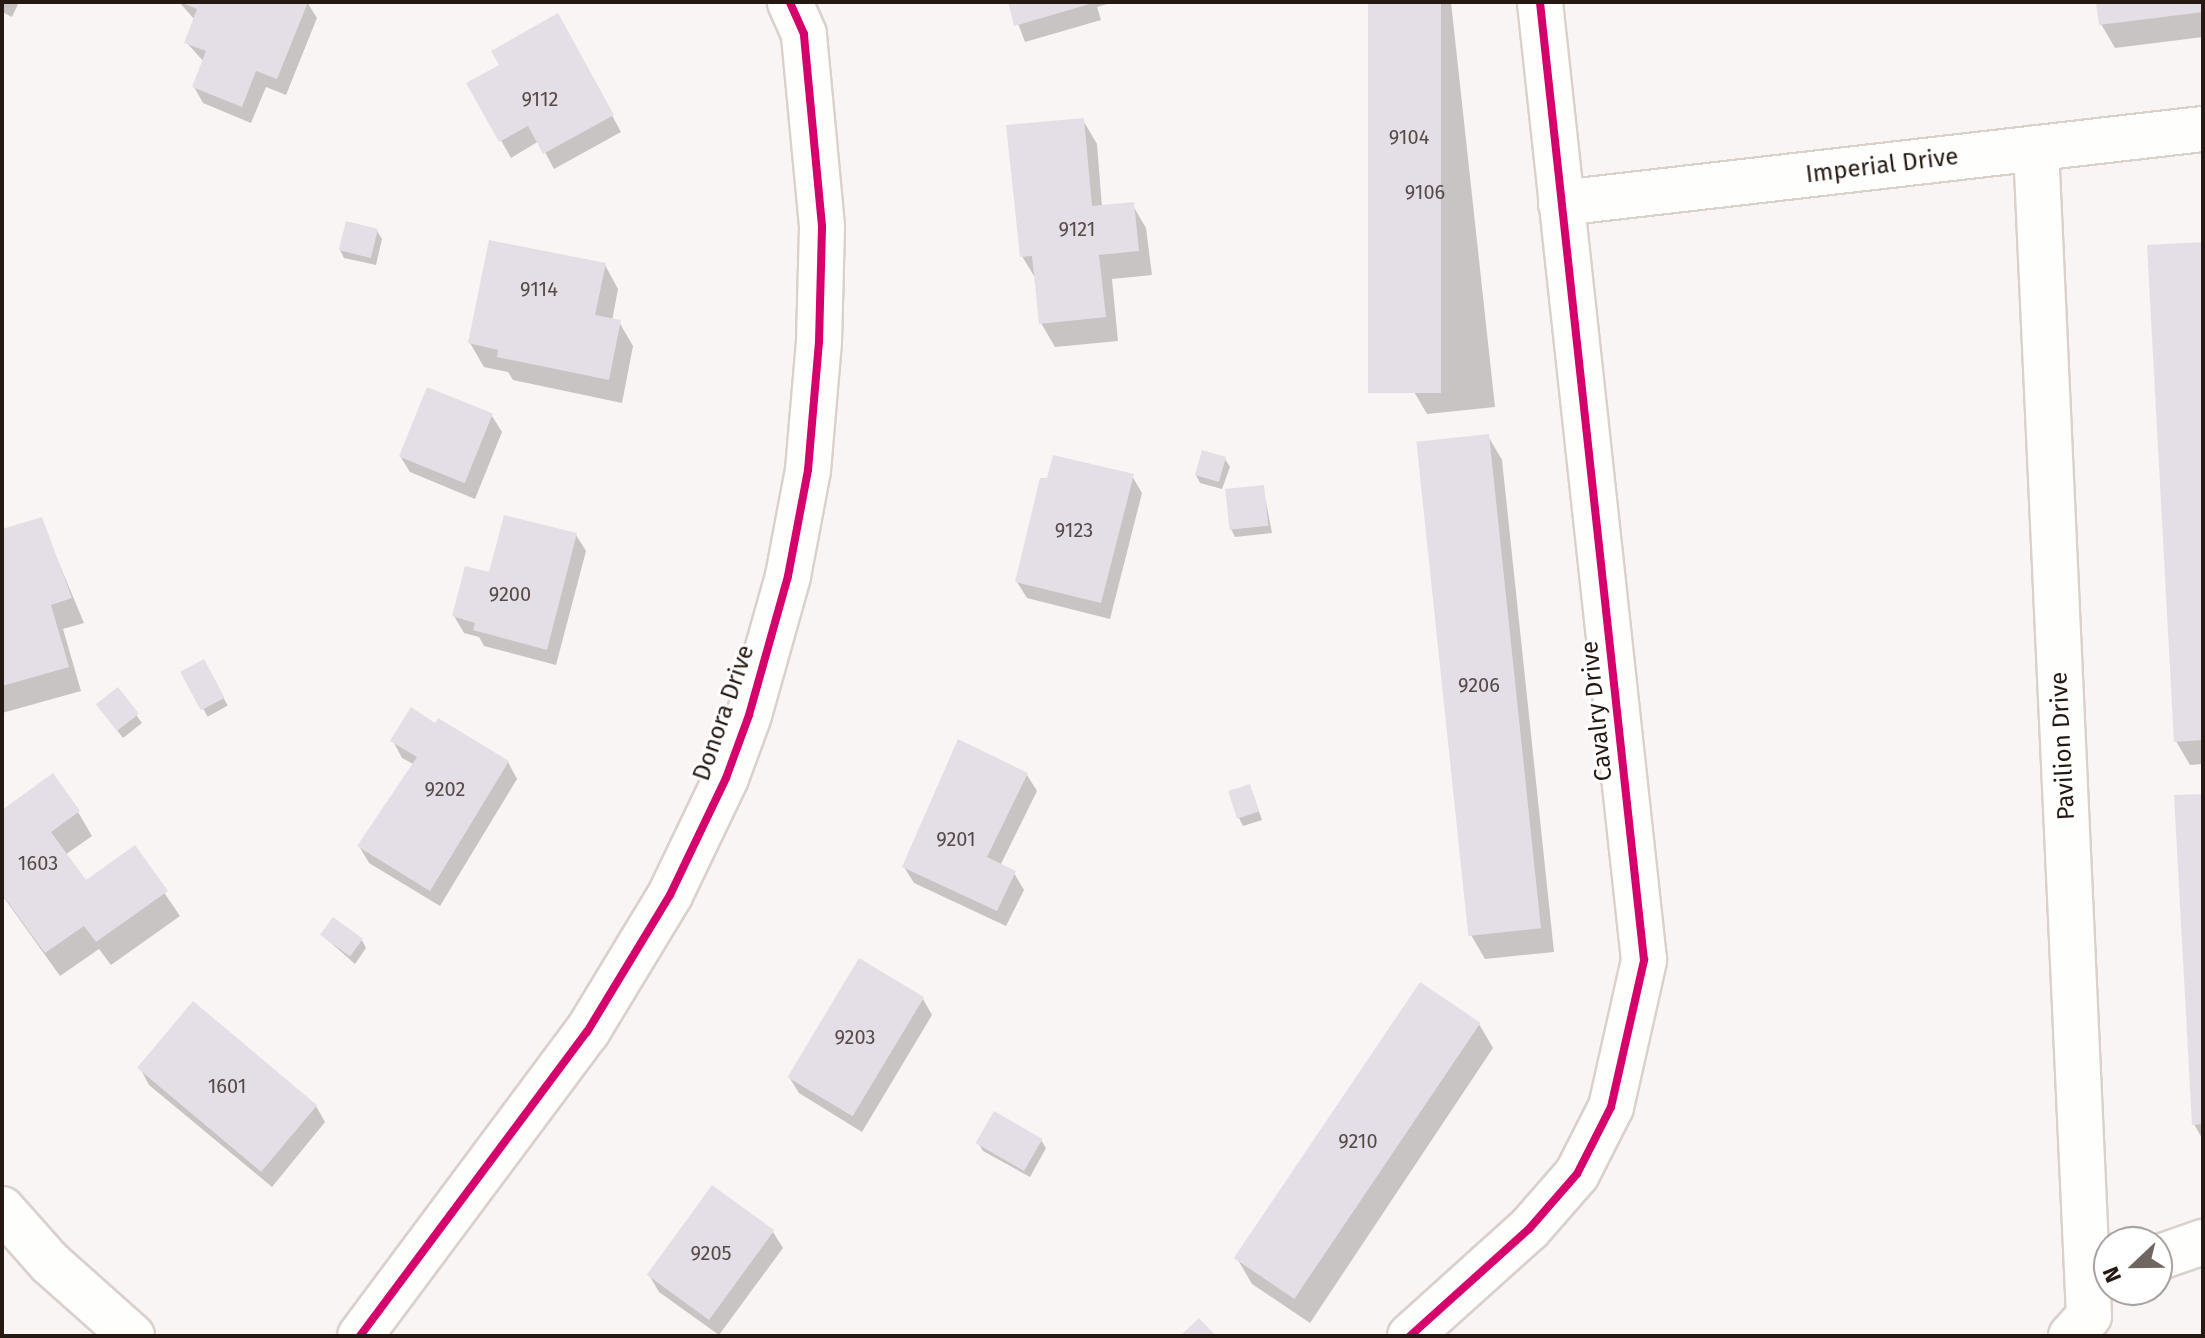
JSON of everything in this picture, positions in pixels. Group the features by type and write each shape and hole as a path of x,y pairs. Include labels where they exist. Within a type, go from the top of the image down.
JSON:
{"street":[{"name":"Donora Drive","path":"360,1336 587,1032 670,895 726,778 749,715 788,576 808,470 819,342 822,226 804,34 790,2"},
{"name":"Cavalry Drive","path":"1410,1336 1529,1229 1577,1174 1611,1107 1644,960 1540,2"},
{"name":"Imperial Drive","path":"1561,203 2203,129"},
{"name":"Pavilion Drive","path":"2036,148 2089,1313"},
{"path":"2,1209 50,1263 132,1336"},
{"path":"2173,1252 2203,1242"}],"building":[{"path":"180,2 308,2 277,79 256,71 242,107 192,87 206,51 184,43 197,9"},
{"path":"1008,2 1093,2 1093,3 1014,26"},
{"path":"1368,2 1441,2 1441,393 1368,393"},
{"path":"2096,2 2203,2 2203,12 2099,25"},
{"path":"558,13 614,115 543,154 528,126 499,142 466,83 499,65 491,51"},
{"path":"1084,118 1092,206 1134,202 1139,251 1099,255 1106,317 1039,324 1032,256 1020,257 1006,125"},
{"path":"346,221 378,229 371,258 339,250"},
{"path":"489,240 606,263 595,315 621,320 609,380 497,357 498,350 468,343"},
{"path":"2203,242 2203,740 2174,742 2147,245"},
{"path":"427,387 493,414 465,483 399,457"},
{"path":"1489,434 1541,928 1468,936 1416,442"},
{"path":"1202,450 1226,457 1219,482 1195,475"},
{"path":"1053,455 1134,474 1101,603 1015,582 1040,478 1047,478"},
{"path":"1264,485 1268,526 1229,530 1225,489"},
{"path":"504,515 577,533 547,650 473,630 475,623 452,616 465,566 489,572"},
{"path":"42,517 72,598 51,605 69,667 2,686 2,529"},
{"path":"204,659 225,698 201,711 180,672"},
{"path":"118,687 139,714 117,731 96,704"},
{"path":"411,707 435,723 438,718 509,761 430,891 357,846 417,757 390,741"},
{"path":"958,739 1028,773 987,857 1016,871 997,911 902,867"},
{"path":"53,773 80,811 51,832 86,880 135,845 168,891 96,942 84,926 45,953 2,894 2,810"},
{"path":"1250,784 1259,812 1237,819 1228,791"},
{"path":"2203,794 2203,1124 2192,1125 2174,795"},
{"path":"333,917 363,939 350,957 320,935"},
{"path":"859,958 924,997 853,1116 787,1077"},
{"path":"1420,982 1481,1023 1294,1299 1234,1258"},
{"path":"193,1001 317,1105 261,1172 137,1068"},
{"path":"994,1111 1042,1139 1024,1171 976,1143"},
{"path":"712,1185 774,1230 709,1320 647,1275"},
{"path":"1199,1318 1216,1336 1180,1336"}],"cycle path":[{"path":"360,1336 587,1032 670,895 726,778 749,715 788,576 808,470 819,342 822,226 804,34 790,2"},
{"path":"1410,1336 1529,1229 1577,1174 1611,1107 1644,960 1540,2"}]}
